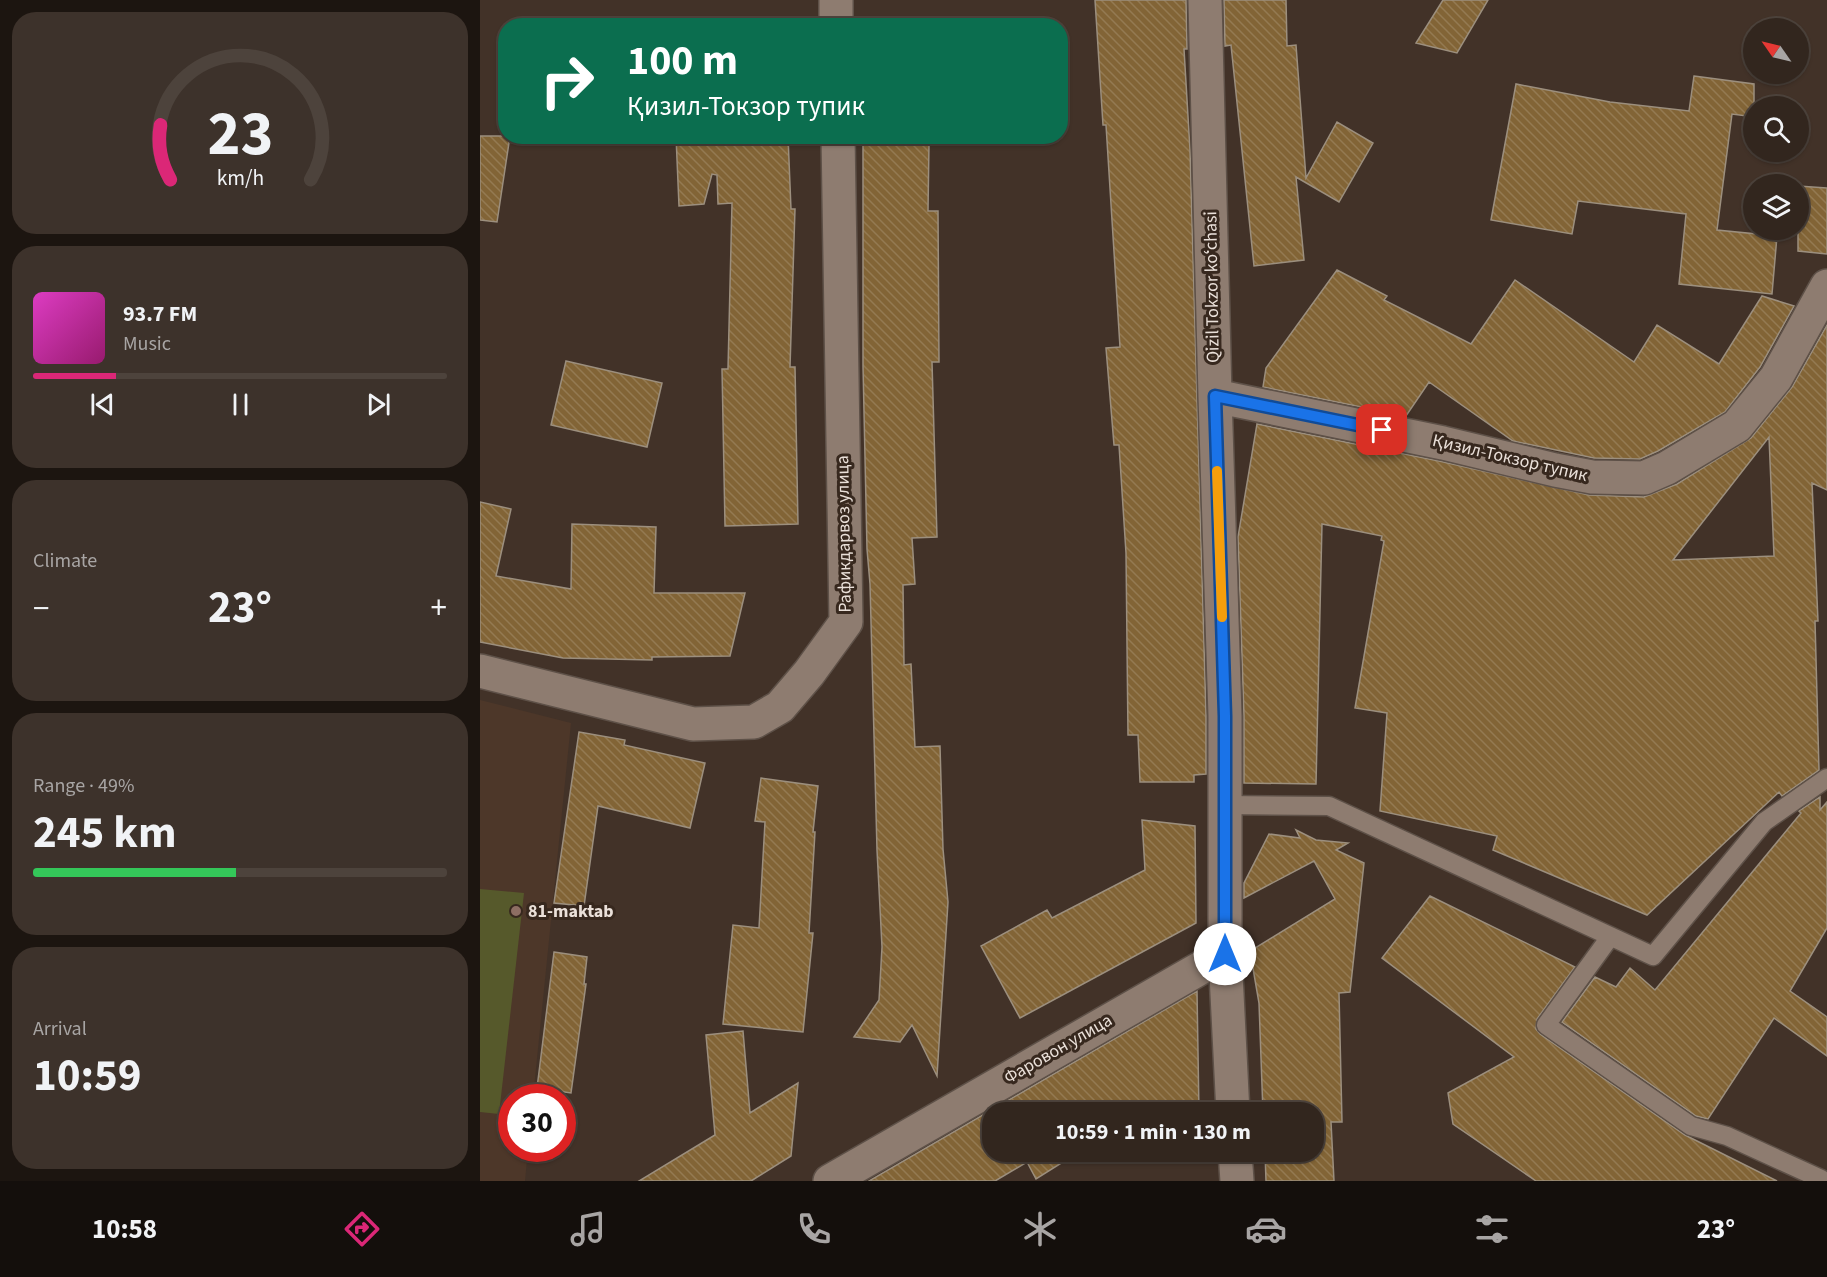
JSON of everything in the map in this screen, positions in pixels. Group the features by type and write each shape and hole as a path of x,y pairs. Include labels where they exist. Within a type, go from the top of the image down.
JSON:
{"street":[{"path":"836,0 836,18"},
{"name":"Qizil Tokzor koʻchasi","path":"1205,0 1225,716 1225,954 1232,1102"},
{"name":"Рафикдарвоз улица","path":"480,671 693,724 754,722 780,707 809,673 846,622 838,144"},
{"name":"Қизил-Токзор тупик","path":"1215,396 1443,443 1555,470 1592,477 1644,478 1666,468 1737,426 1776,378 1827,286"},
{"name":"Фаровон улица","path":"830,1181 1225,954"},
{"path":"1236,1162 1237,1181"}],"lane":[{"path":"1225,805 1329,806 1653,956 1764,822 1827,778"},
{"path":"1610,938 1546,1025 1691,1126 1727,1136 1821,1179"}],"shaded area":[{"name":"81-maktab","path":"480,700 571,723 534,1084 498,1084 498,1162 527,1162 525,1181 480,1181"}],"green space":[{"path":"480,889 524,893 502,1084 498,1084 498,1114 480,1112"}],"building":[{"path":"1095,0 1186,0 1187,49 1184,49 1190,150 1206,716 1206,774 1194,775 1194,782 1140,782 1138,735 1128,735 1126,553 1119,445 1114,445 1106,348 1120,347 1106,125 1103,125"},
{"path":"1224,0 1286,0 1287,46 1296,45 1306,178 1337,122 1373,143 1339,202 1296,177 1304,260 1254,266 1231,45 1225,46"},
{"path":"1443,0 1488,0 1457,53 1416,43"},
{"path":"1694,76 1754,84 1754,96 1743,96 1743,116 1732,114 1717,230 1743,233 1743,240 1777,240 1772,294 1679,284 1686,214 1578,201 1572,234 1491,220 1516,84 1610,102 1689,111"},
{"path":"480,136 498,136 498,144 509,144 497,222 480,220"},
{"path":"676,144 788,144 791,209 795,209 790,367 795,367 798,524 725,526 722,369 728,369 732,203 718,204 717,175 712,174 704,204 679,206"},
{"path":"863,144 929,144 928,211 938,211 939,362 932,362 937,537 912,538 915,584 903,585 904,665 911,664 915,747 940,746 943,849 948,902 937,1076 912,1025 900,1042 854,1037 879,1000 882,947 867,549 863,366"},
{"path":"1809,187 1827,188 1827,254 1798,251 1798,240 1809,240"},
{"path":"1337,270 1387,296 1384,300 1471,344 1515,280 1634,362 1657,325 1719,364 1762,296 1794,306 1760,367 1725,412 1640,459 1594,458 1513,441 1429,382 1406,416 1263,387 1266,368"},
{"path":"1827,325 1827,490 1812,483 1818,621 1815,621 1819,770 1782,796 1779,792 1647,915 1493,850 1497,836 1380,811 1387,713 1355,708 1384,541 1381,540 1382,536 1322,524 1316,784 1244,783 1238,537 1257,424 1439,461 1589,495 1644,497 1677,484 1751,438 1792,387","holes":["1769,437 1774,556 1673,560"]},
{"path":"566,361 662,383 647,447 551,425"},
{"path":"480,502 511,509 496,576 571,589 572,524 656,527 654,593 745,593 730,656 652,657 652,660 563,658 480,642"},
{"path":"579,732 625,740 624,745 705,763 690,828 598,806 584,906 554,903"},
{"path":"761,778 818,786 813,832 815,832 809,933 813,933 803,1032 723,1024 733,925 759,928 765,822 755,821"},
{"path":"1820,797 1820,810 1827,802 1827,928 1790,991 1827,1017 1827,1056 1774,1018 1708,1119 1696,1116 1562,1022 1595,977 1616,987 1630,968 1655,990 1801,813 1799,811"},
{"path":"1142,820 1195,826 1196,923 1020,1018 981,946 1047,910 1052,918 1145,870"},
{"path":"1296,830 1316,840 1348,843 1336,850 1364,863 1350,992 1339,993 1342,1122 1331,1122 1334,1181 1266,1181 1265,1162 1324,1162 1324,1102 1263,1102 1259,1003 1250,951 1335,899 1314,861 1244,898 1244,883 1269,834 1300,838"},
{"path":"1430,896 1575,967 1537,1019 1536,1029 1540,1034 1685,1135 1777,1181 1536,1181 1453,1124 1448,1093 1514,1057 1382,958"},
{"path":"554,952 587,957 584,984 586,984 572,1084 538,1084"},
{"path":"1197,991 1199,1102 1005,1102"},
{"path":"743,1031 750,1113 798,1083 791,1156 751,1181 639,1181 715,1135 706,1035"},
{"path":"982,1116 982,1162 1027,1162 995,1181 869,1181"},
{"path":"1027,1162 1063,1162 1036,1179"}],"slow traffic":[{"path":"1217,471 1222,617"}],"place":[{"name":"81-maktab","path":"516,911"}],"route":[{"path":"1225,954 1225,716 1215,396 1382,430"}]}
